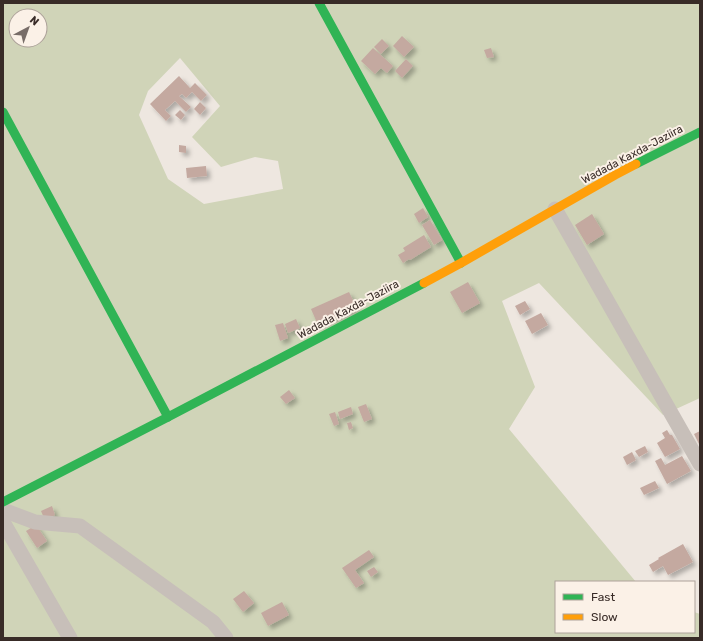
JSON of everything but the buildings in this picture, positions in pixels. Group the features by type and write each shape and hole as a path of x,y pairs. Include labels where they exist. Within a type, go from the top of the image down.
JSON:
{"street":[{"path":"319,3 461,263"},
{"path":"3,112 168,417"},
{"name":"Wadada Kaxda-Jaziira","path":"3,502 461,263 615,175 700,132"},
{"path":"555,209 700,464"},
{"path":"3,510 35,522 80,526 212,622 226,638"},
{"path":"3,522 70,638"}],"green space":[{"path":"3,3 700,3 700,398 663,415 539,283 502,301 535,387 509,429 635,581 555,581 555,633 695,633 695,612 700,614 700,638 3,638","holes":["180,58 220,106 192,137 221,167 255,157 278,161 283,189 204,204 168,179 139,115 148,91"]}],"traffic: fast":[{"path":"319,3 461,263"},
{"path":"3,112 168,417"},
{"path":"636,164 700,132"},
{"path":"3,502 424,283"}],"traffic: slow":[{"path":"424,283 636,164"}]}
